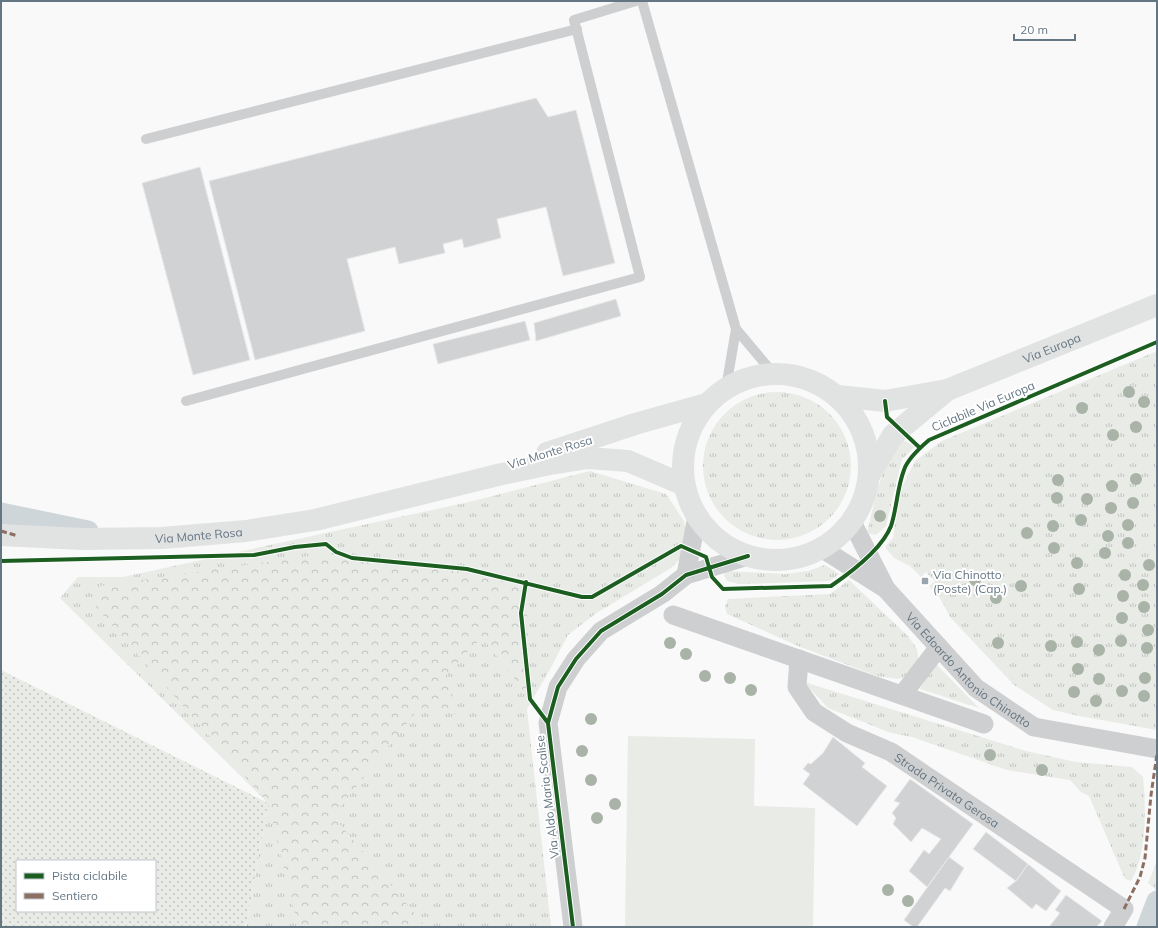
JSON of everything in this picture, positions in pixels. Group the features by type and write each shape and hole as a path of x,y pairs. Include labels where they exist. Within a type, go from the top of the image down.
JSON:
{"main road":[{"name":"Via Europa","path":"838,396 885,401 947,390 1157,305"},
{"path":"773,373 796,375 818,383 838,396 852,412 863,431 869,452 870,474 864,499 852,522 835,540 808,555 778,560 748,556 728,547 711,534 697,516 689,501 684,485 683,456 691,428 706,404 726,388 750,377 773,373"},
{"name":"Via Europa","path":"870,474 893,435 947,390"},
{"name":"Via Monte Rosa","path":"393,500 635,424 706,404"},
{"name":"Via Monte Rosa","path":"1,535 82,539 162,538 246,532 315,520 515,471 588,458 628,461 684,485"}],"street":[{"path":"686,575 697,516"},
{"name":"Via Edoardo Antonio Chinotto","path":"852,522 886,589"},
{"name":"Via Edoardo Antonio Chinotto","path":"821,548 886,589 976,688 1034,727 1157,749"},
{"name":"Via Aldo Maria Scalise","path":"573,927 548,723 558,687 576,659 601,631 662,594 686,575 748,556"},
{"path":"674,615 984,724"},
{"path":"902,695 939,647"},
{"name":"Strada Privata Gerosa","path":"799,659 797,687 814,712 847,733 891,752 1124,909 1113,927"}],"lane":[{"path":"186,401 640,277 574,20 636,1"},
{"path":"642,1 736,329 773,373"},
{"path":"146,139 577,29"},
{"path":"726,388 736,329"}],"green space":[{"path":"1157,351 1157,730 1053,710 1014,685 950,617 940,598 929,586 935,581 926,572 921,577 910,566 894,558 885,547 893,538 901,489 915,461 942,441"},
{"path":"777,392 791,394 812,401 824,409 834,419 845,438 851,466 849,480 842,501 834,513 824,523 805,534 777,540 763,538 742,531 730,523 720,513 709,494 703,466 705,452 712,431 720,419 730,409 749,398"},
{"path":"901,439 916,446 902,459 886,526 876,535 867,533 877,490 888,458"},
{"path":"590,471 666,494 684,521 689,550 671,568 595,614 568,635 527,709 551,927 246,927 268,803 60,598 78,577 123,577 469,502"},
{"path":"336,552 526,582 530,699 482,637 445,676 457,714 419,708 333,816 426,927 298,927 268,803 96,607 100,586"},
{"path":"825,565 839,574 830,581 738,584 727,581 724,575 726,571 786,574 808,571"},
{"path":"849,580 908,636 917,649 918,662 905,677 898,679 877,676 798,646 727,614 725,606 728,599 830,594"},
{"path":"934,662 979,708 920,689"},
{"path":"1,670 268,803 247,921 244,927 1,927"},
{"path":"804,682 1026,751 1076,762 1132,767 1143,777 1145,816 1143,845 1136,870 1131,881 1125,879 1089,796 1081,792 1070,780 1007,770 912,737 891,733 828,708"},
{"path":"628,736 755,739 754,806 815,808 813,927 625,927"},
{"path":"1157,861 1157,891 1148,883"}],"building":[{"path":"536,98 548,117 576,110 615,263 563,276 546,207 497,219 501,238 464,248 462,239 443,244 445,253 399,264 395,247 347,259 365,331 255,360 209,181"},
{"path":"200,167 250,360 193,375 142,183"},
{"path":"616,299 621,316 536,341 534,323"},
{"path":"525,321 530,340 438,364 433,344"},
{"path":"833,737 865,763 862,767 887,786 857,826 803,784 810,774 803,769 808,763 811,764 823,753"},
{"path":"910,779 973,824 927,887 909,871 924,850 929,854 941,839 922,828 911,842 893,824 896,818 892,813 900,803 894,801"},
{"path":"986,832 1028,864 1016,881 973,849"},
{"path":"949,857 964,868 950,891 945,888 917,927 913,927 904,920"},
{"path":"1028,864 1061,891 1046,911 1036,904 1032,909 1007,888 1016,881"},
{"path":"1066,895 1102,921 1096,927 1049,927 1060,913 1055,910"}],"waterway":[{"path":"1,513 88,531"},
{"path":"1147,927 1157,901"}],"marked path":[{"path":"1,531 18,536"},
{"path":"1124,909 1140,877 1145,858 1151,795 1157,754"}],"cycle path":[{"name":"Ciclabile Via Europa","path":"1,561 254,555 295,547 326,544 336,552 352,558 467,569 582,597 592,597 681,546 706,557 712,577 723,589 831,586 865,560 887,535 893,519 900,484 906,466 915,454 929,440 1157,342"},
{"path":"885,401 887,417 920,448"},
{"path":"573,927 548,723 558,687 576,659 601,631 662,594 686,575 748,556"},
{"path":"526,582 521,613 530,699 548,723"}],"place":[{"name":"Via Chinotto (Poste) (Cap.)","path":"925,581"}]}
